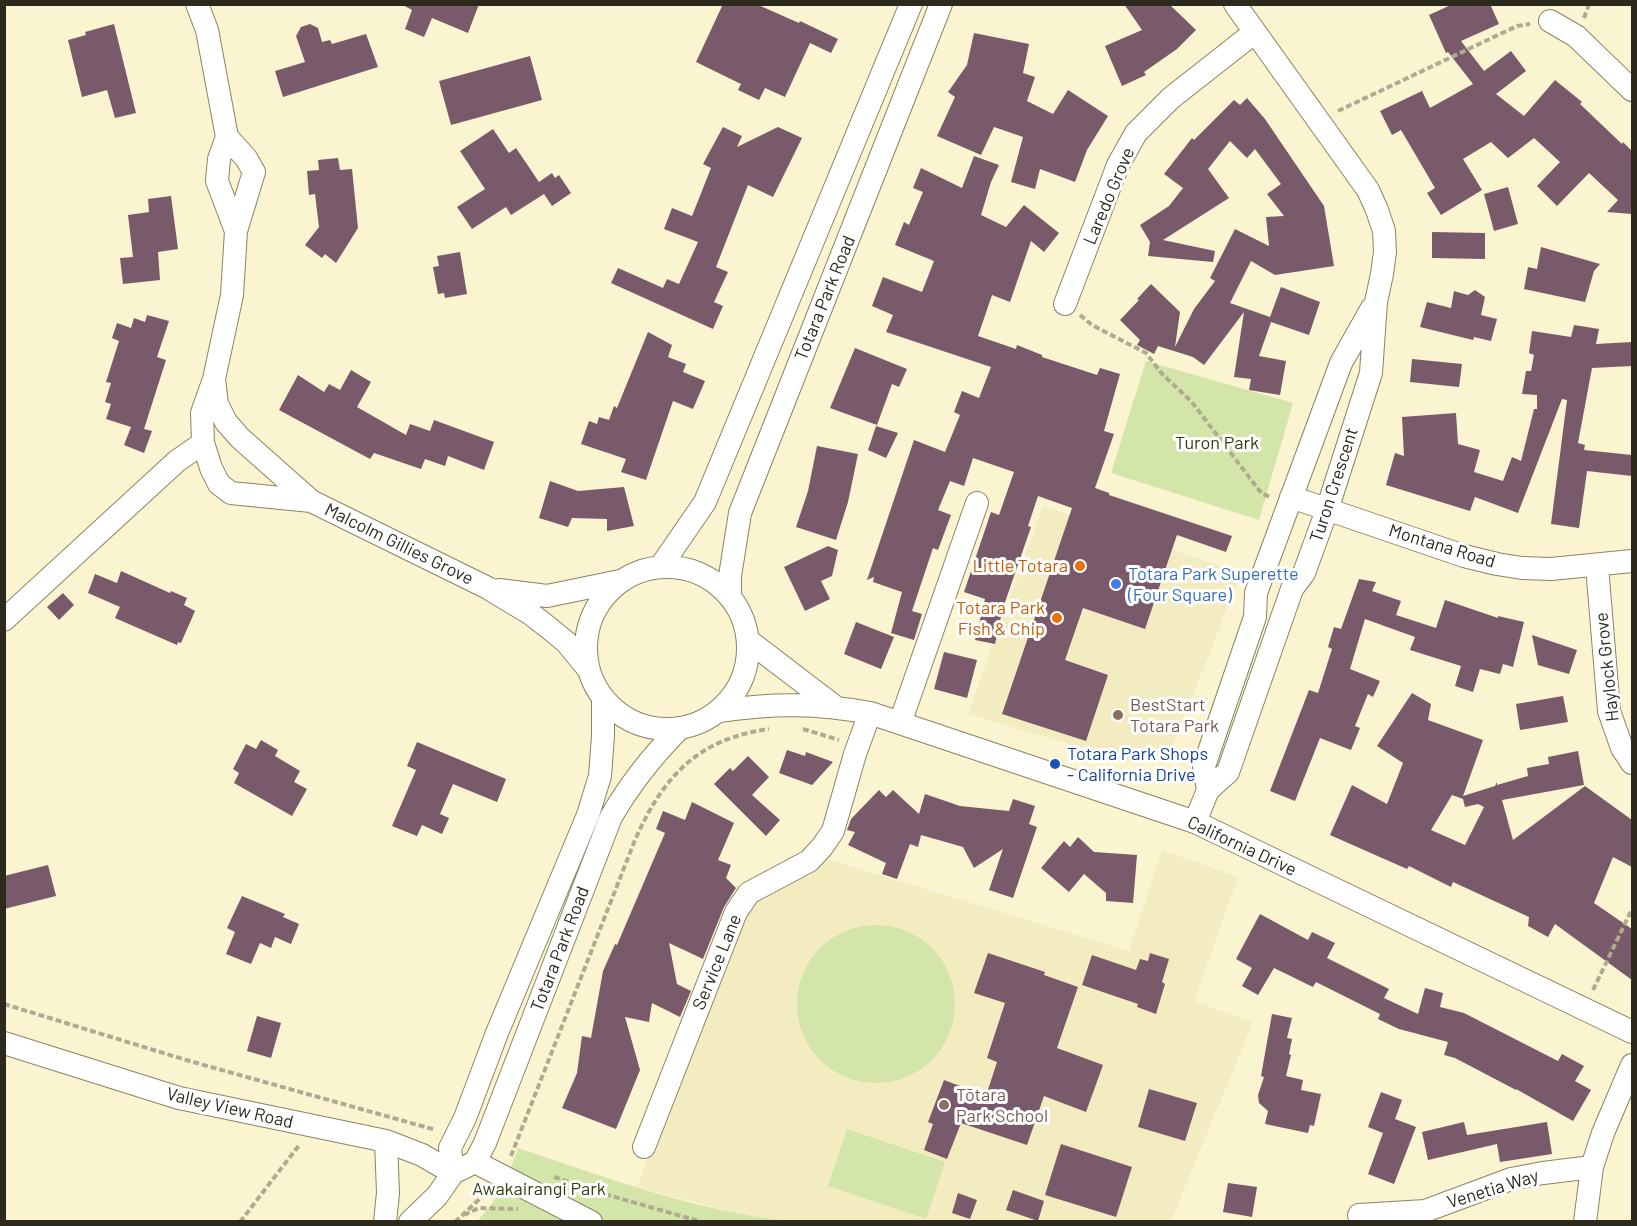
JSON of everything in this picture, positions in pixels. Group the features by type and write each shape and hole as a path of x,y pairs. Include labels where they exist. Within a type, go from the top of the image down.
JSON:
{"street":[{"name":"Malcolm Gillies Grove","path":"196,4 207,30 227,137 219,159 217,181 236,231"},
{"name":"Totara Park Road","path":"661,566 705,502 910,4"},
{"name":"Totara Park Road","path":"730,596 730,576 740,513 941,4"},
{"name":"Turon Crescent","path":"1195,822 1208,790 1228,772 1292,589 1304,573 1327,510 1371,373 1376,302 1385,252 1384,231 1368,190 1235,4"},
{"path":"1550,21 1576,36 1632,90"},
{"name":"Laredo Grove","path":"1065,304 1118,165 1136,133 1171,98 1255,33"},
{"name":"Malcolm Gillies Grove","path":"227,137 246,158 254,172 236,231 232,295 214,378 202,413 203,443 219,484 231,493 310,501"},
{"name":"Turon Crescent","path":"1208,790 1204,766 1255,617 1256,593 1341,363 1376,302"},
{"name":"Malcolm Gillies Grove","path":"214,378 217,404 226,422 240,438 310,501 488,588 531,614 566,642 589,670"},
{"path":"4,620 177,461 203,443"},
{"name":"Montana Road","path":"1290,499 1464,556 1497,564 1551,569 1632,561"},
{"path":"900,723 977,503"},
{"path":"661,566 681,567 700,573 730,596 742,617 748,640 748,661 742,680 732,697 719,711 700,722 680,728 659,729 638,724 619,713 603,698 589,670 586,646 590,621 602,598 620,581 647,569 661,566"},
{"name":"Haylock Grove","path":"1597,566 1609,711 1622,748 1632,763"},
{"name":"Malcolm Gillies Grove","path":"488,588 547,596 620,581"},
{"name":"California Drive","path":"748,640 834,706"},
{"name":"Totara Park Road","path":"453,1173 450,1148 465,1118 497,1033 588,815 600,776 603,698"},
{"name":"California Drive","path":"719,711 784,704 834,706 870,713 1195,822 1632,1032"},
{"name":"Service Lane","path":"644,1147 736,912 749,893 809,861 822,848 833,831 855,754 870,713"},
{"name":"Totara Park Road","path":"475,1162 497,1113 611,818 624,795 656,752 680,728"},
{"name":"Valley View Road","path":"4,1043 179,1098 386,1141 422,1155 453,1173"},
{"path":"1585,1221 1592,1167 1603,1133 1632,1065"},
{"path":"385,1221 388,1193 386,1141"},
{"path":"411,1221 437,1196 453,1173 475,1162 591,1221"},
{"name":"Venetia Way","path":"1359,1215 1425,1211 1511,1179 1592,1167"}],"path":[{"path":"1318,120 1517,26 1550,21"},
{"path":"1065,304 1092,324 1146,353 1163,375 1191,401 1262,494 1290,499"},
{"path":"795,728 825,734 844,742"},
{"path":"507,1162 652,804 673,776 701,753 740,735 772,729"},
{"path":"1583,1010 1632,909"},
{"path":"4,1004 186,1060 439,1131"},
{"path":"240,1221 314,1127"},
{"path":"458,1219 479,1208 523,1209"}],"shaded area":[{"path":"1043,506 1241,573 1174,742 1155,762 1143,764 1129,762 968,714"},
{"name":"Tōtara Park School","path":"1162,850 1238,877 1194,1001 1253,1022 1171,1221 787,1221 754,1218 637,1187 744,915 764,895 811,873 827,859 1129,951"}],"green space":[{"name":"Turon Park","path":"1146,361 1293,403 1259,520 1111,473"},
{"path":"876,925 906,931 932,948 949,974 955,1004 949,1034 932,1060 906,1077 876,1083 846,1077 820,1060 803,1034 797,1004 803,974 820,948 846,931"},
{"path":"847,1129 945,1162 926,1219 828,1186"},
{"name":"Awakairangi Park","path":"518,1148 651,1192 719,1209 787,1221 476,1222 496,1197"}],"building":[{"path":"401,4 479,4 468,33 432,18 424,37 405,29 412,10"},
{"path":"723,4 756,4 838,39 831,53 810,43 785,97 765,88 759,100 738,90 741,84 696,62"},
{"path":"1124,4 1169,4 1196,30 1177,49 1144,72 1146,75 1122,86 1105,46 1142,30"},
{"path":"1453,4 1490,4 1499,24 1461,41 1484,71 1511,51 1526,71 1496,94 1524,116 1555,80 1582,102 1580,104 1632,151 1632,214 1607,212 1618,200 1589,173 1557,206 1537,186 1560,162 1534,138 1508,158 1491,142 1463,159 1482,190 1441,215 1427,193 1435,188 1401,130 1392,135 1380,111 1422,91 1430,108 1473,84 1448,52 1446,53 1429,15"},
{"path":"114,24 136,113 115,118 107,90 82,97 68,40 86,35 85,32"},
{"path":"310,24 318,28 322,42 330,40 332,44 366,34 378,67 283,97 275,71 305,62 296,36 301,27"},
{"path":"974,33 1029,44 1023,73 1035,77 1027,101 1053,114 1068,90 1108,116 1087,150 1075,182 1040,169 1035,189 1011,182 1023,137 994,127 981,155 937,136 955,97 948,92 967,65"},
{"path":"530,56 542,100 451,125 439,81"},
{"path":"1247,98 1265,119 1324,206 1334,266 1275,275 1251,261 1230,303 1270,317 1281,287 1320,302 1309,335 1271,322 1259,356 1286,361 1280,395 1249,390 1251,379 1234,377 1244,312 1204,365 1193,357 1158,346 1154,354 1137,345 1140,340 1120,320 1151,284 1180,312 1175,347 1194,309 1215,281 1210,278 1235,229 1269,246 1266,217 1284,216 1267,194 1281,184 1255,149 1247,158 1230,141 1208,169 1229,198 1163,240 1215,251 1213,262 1148,256 1150,242 1140,225 1169,206 1183,188 1164,174 1192,138 1194,140 1234,100 1240,105"},
{"path":"723,127 742,136 737,147 778,127 802,138 773,197 748,185 716,267 728,272 714,302 723,306 713,329 611,283 618,268 663,288 667,279 679,284 698,242 664,229 672,208 692,216 711,168 703,164"},
{"path":"493,129 509,153 516,148 539,182 552,173 555,178 559,175 571,193 552,206 544,194 511,215 506,207 472,229 457,207 485,189 460,151"},
{"path":"974,156 999,165 981,215 1006,227 1024,205 1059,233 1044,252 1031,241 1010,302 992,295 978,336 1016,349 1017,345 1042,355 1042,357 1097,375 1100,368 1120,374 1104,431 1114,434 1095,488 1109,495 1232,536 1226,552 1177,535 1145,629 1083,608 1065,660 1108,675 1086,741 1002,714 1072,508 1038,496 1028,526 1031,527 1003,608 995,644 975,640 985,599 964,592 991,512 999,515 1014,472 973,458 964,486 950,481 938,510 951,515 938,550 933,548 912,611 922,614 914,640 891,633 902,592 873,582 874,577 867,580 914,440 945,452 960,415 954,412 962,391 979,398 991,367 886,332 893,315 872,306 883,277 922,292 934,261 895,245 904,222 909,225 923,192 913,188 921,168 962,188"},
{"path":"338,158 340,170 352,169 358,228 336,263 325,254 322,258 305,245 319,227 315,194 309,195 307,171 319,170 318,160"},
{"path":"1508,187 1518,224 1494,231 1484,194"},
{"path":"171,196 178,249 158,252 160,280 123,284 120,258 133,257 128,215 149,212 148,199"},
{"path":"1432,232 1485,233 1485,259 1432,258"},
{"path":"1541,247 1600,264 1594,271 1585,302 1524,289 1528,267 1537,269"},
{"path":"460,252 467,294 445,298 444,293 438,294 433,267 439,266 437,256"},
{"path":"1475,290 1485,297 1481,315 1497,319 1491,341 1474,337 1473,340 1420,327 1427,302 1451,308 1454,291 1468,295"},
{"path":"147,315 169,321 157,357 166,360 144,429 152,431 144,453 124,445 131,427 106,419 111,404 105,402 111,383 106,382 119,341 112,338 117,323 131,328 134,318 145,322"},
{"path":"1574,325 1599,329 1596,344 1632,342 1632,366 1592,368 1578,443 1585,445 1584,450 1632,455 1632,476 1587,471 1579,528 1551,524 1567,400 1562,399 1518,513 1475,497 1470,511 1386,485 1395,453 1404,456 1402,417 1456,413 1458,444 1480,450 1474,472 1503,481 1512,457 1521,461 1534,409 1537,409 1537,395 1522,394 1526,371 1531,371 1534,355 1529,353 1532,331 1571,337"},
{"path":"648,332 672,345 668,357 686,364 683,372 705,381 693,409 673,401 646,480 621,472 626,459 581,444 589,421 597,424 599,417 609,420 614,406 617,408"},
{"path":"855,348 907,369 899,387 892,384 877,425 830,408"},
{"path":"1412,359 1462,364 1459,387 1410,382"},
{"path":"351,370 371,382 357,407 406,435 410,424 430,431 434,420 494,442 484,470 448,456 445,466 425,459 421,469 374,453 370,459 279,410 298,375 324,392 329,384 340,390"},
{"path":"876,426 898,433 886,458 868,450"},
{"path":"817,446 858,454 848,502 836,540 796,527 808,491"},
{"path":"550,481 578,491 624,487 634,526 607,531 607,519 572,518 568,527 539,518"},
{"path":"828,546 838,550 832,576 821,581 830,599 805,611 784,567"},
{"path":"121,571 170,593 171,591 187,598 184,605 195,611 181,643 178,642 177,645 115,618 120,607 88,593 95,574 117,583"},
{"path":"1359,579 1376,582 1372,591 1401,601 1396,615 1436,628 1445,600 1498,618 1498,616 1524,622 1513,667 1503,664 1500,674 1480,669 1473,692 1455,686 1461,666 1410,650 1415,637 1365,619 1350,669 1380,681 1373,697 1368,694 1355,726 1360,728 1351,750 1320,738 1295,801 1270,791 1309,690 1318,693 1332,649 1328,647 1334,627 1341,629"},
{"path":"63,593 74,605 59,620 47,607"},
{"path":"856,622 894,637 881,669 844,654"},
{"path":"1532,635 1577,650 1569,674 1538,665"},
{"path":"944,652 977,660 967,698 934,689"},
{"path":"1412,693 1431,704 1428,720 1483,740 1463,796 1495,786 1497,782 1497,785 1528,776 1527,768 1549,764 1548,757 1578,751 1584,785 1502,800 1513,840 1585,786 1632,820 1632,867 1613,857 1594,903 1632,929 1632,980 1555,924 1548,937 1528,926 1529,917 1453,882 1451,887 1409,866 1407,869 1330,835 1352,785 1387,804 1403,763 1377,746","holes":["1452,795 1463,799 1465,807 1478,804 1484,807 1465,845 1431,830"]},
{"path":"1563,696 1568,722 1520,730 1516,704"},
{"path":"261,740 278,750 275,756 300,771 294,782 307,789 292,816 234,783 239,773 233,769 246,744 256,749"},
{"path":"417,742 506,779 497,802 453,784 440,814 449,818 442,834 422,825 417,836 392,826 416,770 407,766"},
{"path":"787,750 805,756 806,752 833,762 812,785 779,773"},
{"path":"748,756 769,777 752,795 780,820 766,836 714,784 730,768 733,771"},
{"path":"879,790 886,797 893,790 919,814 925,794 960,806 1009,811 1013,799 1035,806 1029,824 1037,827 1013,898 989,890 1003,849 974,868 963,847 921,835 918,847 910,844 897,879 882,874 886,863 848,845 855,832 847,830 851,819"},
{"path":"692,802 734,823 718,860 731,865 726,878 736,888 724,907 703,959 669,943 677,984 691,991 680,1017 652,1003 649,1022 625,1017 640,1070 616,1129 562,1108 577,1073 582,1036 591,1038 603,971 615,944 617,945 665,833 656,829 663,811 685,820"},
{"path":"1078,837 1094,852 1137,855 1133,903 1106,901 1106,893 1084,874 1069,892 1041,868 1064,841 1070,847"},
{"path":"48,865 56,896 4,909 4,876"},
{"path":"242,896 285,914 283,917 299,924 291,944 275,937 271,948 260,943 251,964 226,954 235,932 227,928"},
{"path":"1260,914 1308,940 1312,932 1335,943 1327,958 1389,989 1384,998 1418,1014 1425,988 1443,993 1440,1007 1464,1013 1558,1061 1562,1054 1584,1066 1575,1081 1591,1090 1573,1121 1516,1089 1455,1058 1444,1055 1448,1042 1399,1029 1378,1019 1380,1014 1316,982 1313,987 1274,968 1258,995 1242,986 1252,968 1236,959"},
{"path":"988,953 1045,972 1044,975 1078,987 1057,1048 1103,1065 1086,1112 1044,1096 1027,1145 961,1123 947,1159 924,1150 933,1124 928,1122 944,1080 986,1096 997,1062 987,1058 1005,1003 974,993"},
{"path":"1150,953 1169,959 1162,982 1165,984 1156,1014 1137,1007 1138,1004 1082,985 1092,955 1136,970 1140,959 1148,961"},
{"path":"1272,1014 1292,1018 1287,1038 1292,1039 1286,1076 1303,1080 1301,1090 1321,1094 1314,1126 1310,1125 1308,1133 1265,1124 1268,1111 1259,1103 1258,1095 1264,1077 1261,1076"},
{"path":"257,1016 281,1023 271,1058 247,1051"},
{"path":"1149,1089 1197,1103 1185,1141 1138,1127"},
{"path":"1381,1092 1402,1100 1395,1119 1416,1127 1394,1184 1368,1174 1383,1133 1368,1127"},
{"path":"1464,1122 1467,1135 1547,1122 1552,1154 1500,1162 1497,1144 1428,1160 1422,1132"},
{"path":"1061,1144 1132,1167 1116,1217 1045,1195"},
{"path":"1228,1183 1257,1187 1252,1217 1223,1212"},
{"path":"1013,1190 1044,1201 1038,1221 1006,1210"},
{"path":"958,1193 977,1200 970,1219 952,1213"}],"place":[{"name":"Little Totara","path":"1080,566"},
{"name":"Totara Park Superette (Four Square)","path":"1116,584"},
{"name":"Totara Park Fish & Chip","path":"1057,618"},
{"name":"BestStart Totara Park","path":"1118,715"},
{"name":"Totara Park Shops - California Drive","path":"1055,764"},
{"name":"Tōtara Park School","path":"944,1105"}]}
